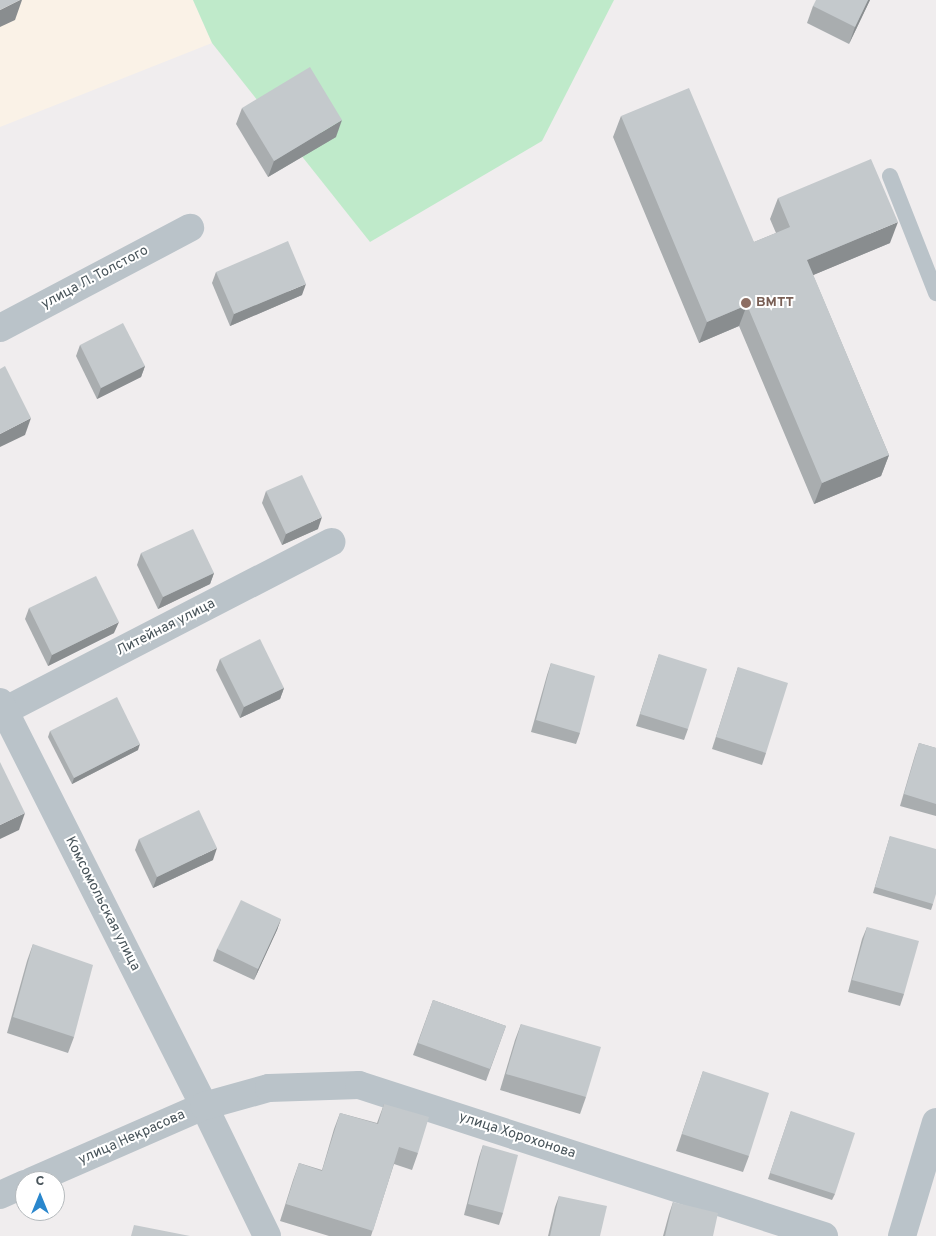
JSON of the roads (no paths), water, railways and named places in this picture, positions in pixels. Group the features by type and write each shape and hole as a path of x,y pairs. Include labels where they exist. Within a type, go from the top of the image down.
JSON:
{"street":[{"name":"улица Л. Толстого","path":"0,328 190,228"},
{"name":"Литейная улица","path":"1,709 332,542"},
{"name":"Комсомольская улица","path":"1,709 204,1106 267,1236"},
{"name":"улица Хорохонова","path":"204,1106 269,1088 359,1085 824,1236"},
{"name":"улица Некрасова","path":"55,1171 204,1106"},
{"path":"902,1236 936,1122"},
{"path":"0,1195 15,1188"}],"lane":[{"path":"890,176 936,294"}],"place":[{"name":"ВМТТ","path":"746,303"}]}
